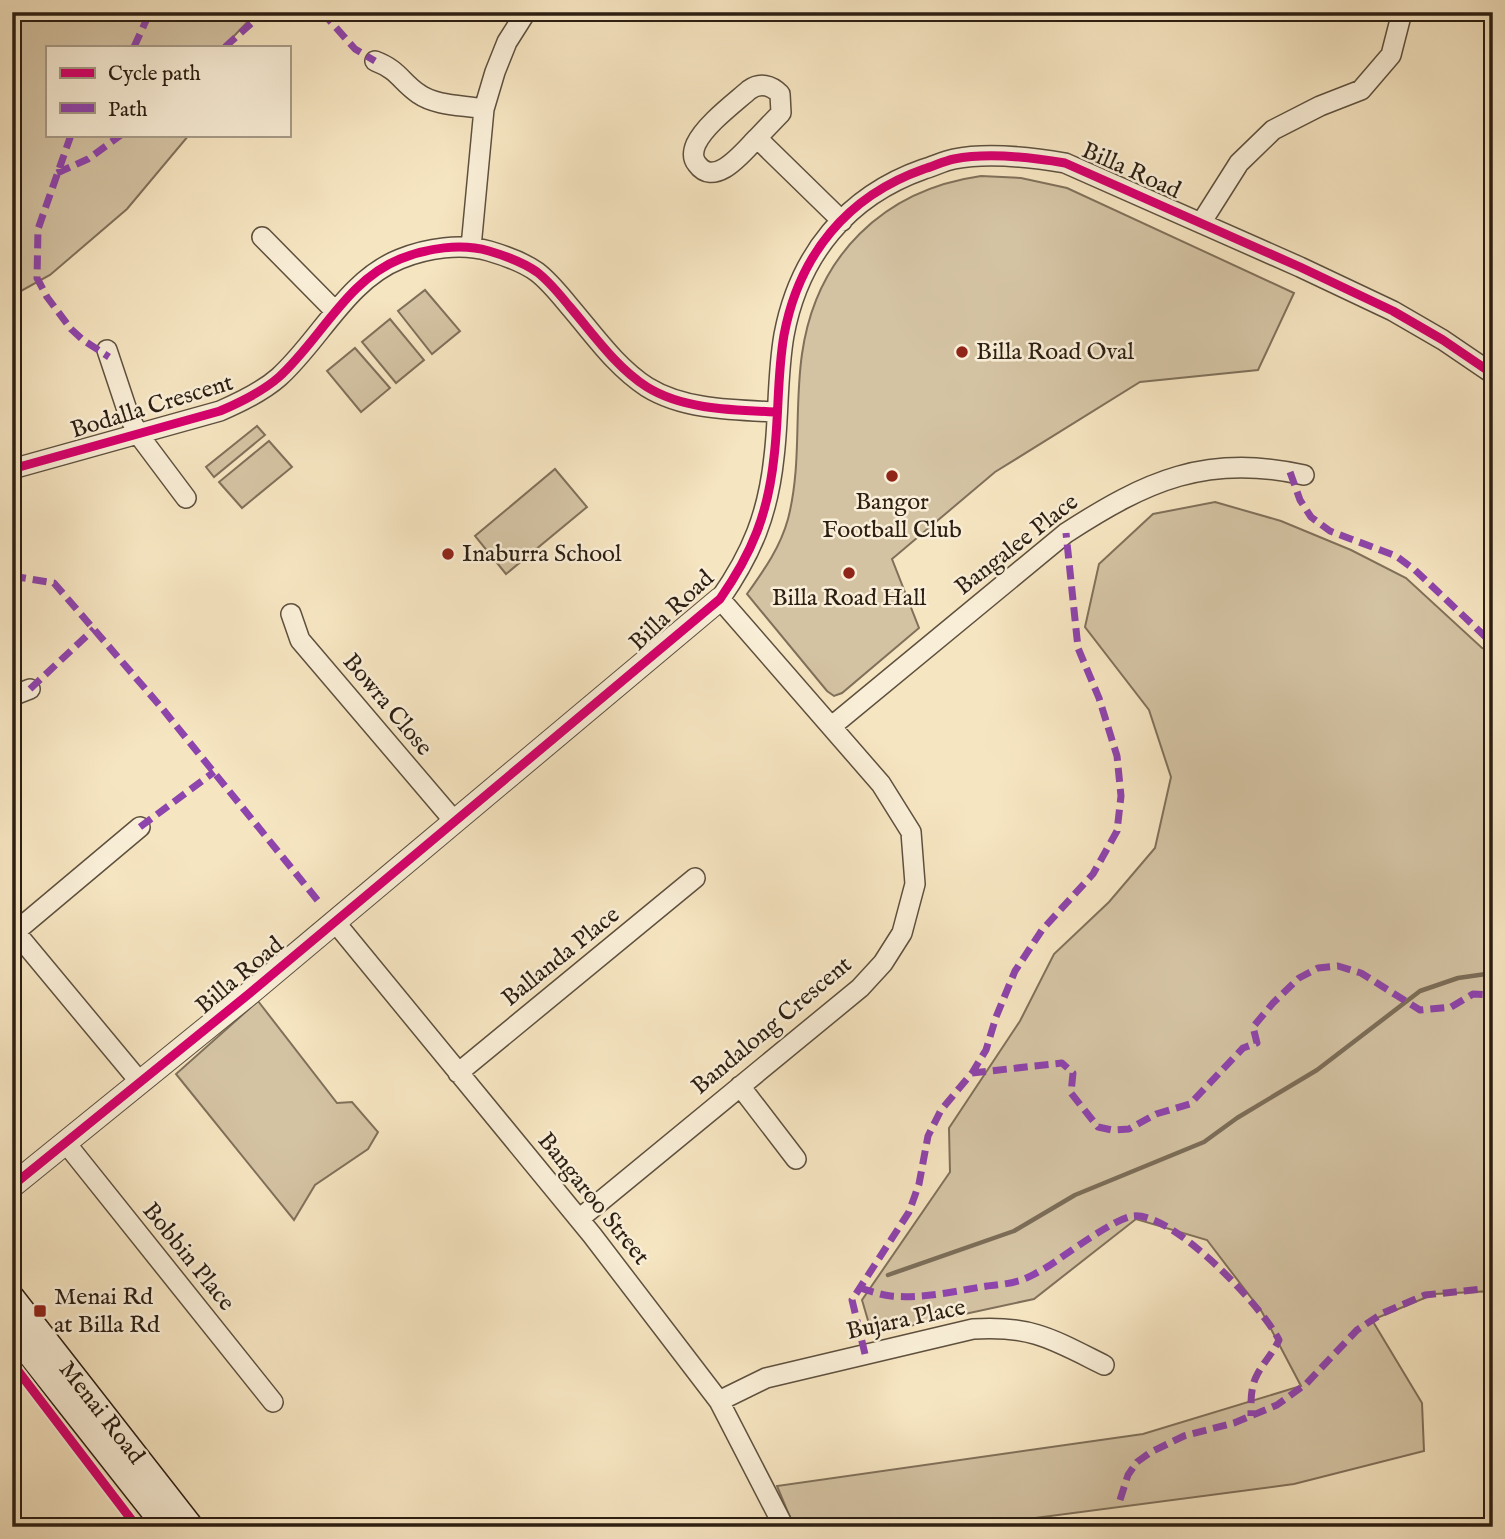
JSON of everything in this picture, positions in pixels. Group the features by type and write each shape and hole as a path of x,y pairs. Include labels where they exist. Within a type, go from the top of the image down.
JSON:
{"main road":[{"name":"Menai Road","path":"12,1299 190,1527"},
{"name":"Menai Road","path":"12,1330 167,1527"}],"street":[{"path":"471,247 484,108 508,42 526,12"},
{"path":"1200,223 1239,163 1273,130 1320,106 1361,90 1391,55 1402,12"},
{"path":"375,61 397,72 415,91 426,98 484,108"},
{"path":"755,85 765,85 780,94 780,113 757,138 735,161 723,169 713,173 704,171 695,163 693,155 696,143 704,132 748,90 755,85"},
{"path":"757,138 842,220"},
{"name":"Billa Road","path":"12,1186 335,922 720,599 747,557 765,506 775,455 784,335 799,281 827,237 842,220 858,204 897,179 954,159 1025,156 1065,163 1392,311 1443,340 1493,374"},
{"path":"262,237 335,312"},
{"name":"Bodalla Crescent","path":"12,469 220,411 250,398 282,374 335,312 373,274 397,260 438,249 471,247 497,253 537,272 557,291 629,374 650,389 669,398 721,409 777,412"},
{"path":"107,350 129,416 138,434 186,498"},
{"name":"Bangalee Place","path":"832,726 1066,533 1108,506 1162,480 1212,468 1255,466 1304,475"},
{"name":"Bandalong Crescent","path":"579,1219 860,988 883,963 902,933 915,884 911,832 881,784 720,599"},
{"name":"Bowra Close","path":"291,614 300,640 455,822"},
{"path":"140,827 14,930 141,1082"},
{"name":"Ballanda Place","path":"458,1073 695,878"},
{"name":"Bangaroo Street","path":"335,922 579,1219 719,1401 784,1527"},
{"path":"740,1086 796,1159"},
{"name":"Bobbin Place","path":"65,1142 272,1402"},
{"path":"12,1178 46,1158"},
{"path":"12,1197 46,1158"},
{"name":"Bujara Place","path":"719,1401 766,1378 973,1329 997,1327 1034,1332 1104,1365"}],"shaded area":[{"path":"12,12 257,12 233,37 229,46 46,46 46,136 188,136 127,209 50,275 12,296"},
{"path":"981,176 1021,178 1067,188 1294,293 1258,370 1140,382 995,472 892,559 919,628 842,693 834,696 747,594 776,549 788,519 795,478 802,354 810,319 822,287 839,258 860,234 885,213 914,196 946,184"},
{"path":"425,290 460,331 432,354 398,311"},
{"path":"390,319 424,360 396,383 362,342"},
{"path":"355,348 390,388 361,412 327,371"},
{"path":"257,426 265,435 214,477 206,467"},
{"path":"269,441 292,467 242,508 219,482"},
{"path":"555,469 587,507 506,574 475,536"},
{"path":"1215,502 1281,521 1351,550 1406,578 1482,648 1493,652 1493,1291 1434,1294 1372,1320 1422,1403 1424,1451 1294,1484 967,1527 794,1527 777,1486 1143,1434 1301,1386 1262,1312 1207,1240 1136,1219 1034,1299 872,1334 862,1300 950,1172 949,1128 1020,1021 1054,954 1109,902 1155,848 1171,777 1149,710 1085,627 1099,564 1153,514"},
{"path":"258,1001 337,1103 352,1102 378,1132 368,1149 315,1185 294,1220 176,1074"}],"waterway":[{"path":"888,1275 1014,1231 1075,1195 1204,1142 1237,1118 1317,1070 1420,991 1458,978 1493,973"}],"marked path":[{"path":"134,46 150,12"},
{"path":"226,46 264,12"},
{"path":"322,12 355,49 375,61"},
{"path":"71,136 38,229 37,278 47,297 71,329 109,357"},
{"path":"57,173 88,159 120,136"},
{"path":"1290,472 1300,500 1311,517 1330,531 1396,556 1415,570 1493,644"},
{"path":"865,1354 852,1300 909,1212 919,1184 928,1136 941,1110 972,1073 986,1050 1015,971 1042,930 1093,874 1117,831 1121,796 1117,756 1099,698 1078,648 1066,533"},
{"path":"12,576 54,583 161,707 319,902"},
{"path":"30,689 94,629"},
{"path":"140,827 214,772"},
{"path":"972,1073 1062,1063 1073,1073 1071,1093 1098,1127 1129,1129 1156,1114 1190,1104 1243,1048 1257,1043 1253,1027 1273,1003 1299,978 1318,968 1338,966 1361,973 1420,1010 1451,1007 1473,994 1493,995"},
{"path":"860,1288 903,1297 1014,1282 1047,1267 1102,1230 1124,1219 1133,1216 1150,1219 1192,1244 1215,1264 1255,1306 1279,1340 1255,1380 1251,1395 1251,1416"},
{"path":"1120,1500 1128,1475 1137,1462 1151,1452 1184,1436 1234,1423 1277,1405 1306,1384 1357,1330 1383,1313 1425,1295 1493,1288"}],"cycle path":[{"path":"12,1186 250,993 720,599 750,549 768,497 776,442 784,335 801,279 831,232 850,212 896,181 946,161 967,157 1010,156 1065,163 1393,311 1443,340 1493,374"},
{"path":"12,469 220,411 243,400 279,377 364,281 400,259 444,248 467,247 489,251 537,272 555,289 615,360 636,379 661,395 710,407 777,412"},
{"path":"12,1363 137,1527"}],"place":[{"name":"Billa Road Oval","path":"962,352"},
{"name":"Bangor Football Club","path":"892,476"},
{"name":"Inaburra School","path":"448,554"},
{"name":"Billa Road Hall","path":"849,573"},
{"name":"Menai Rd at Billa Rd","path":"40,1311"}]}
